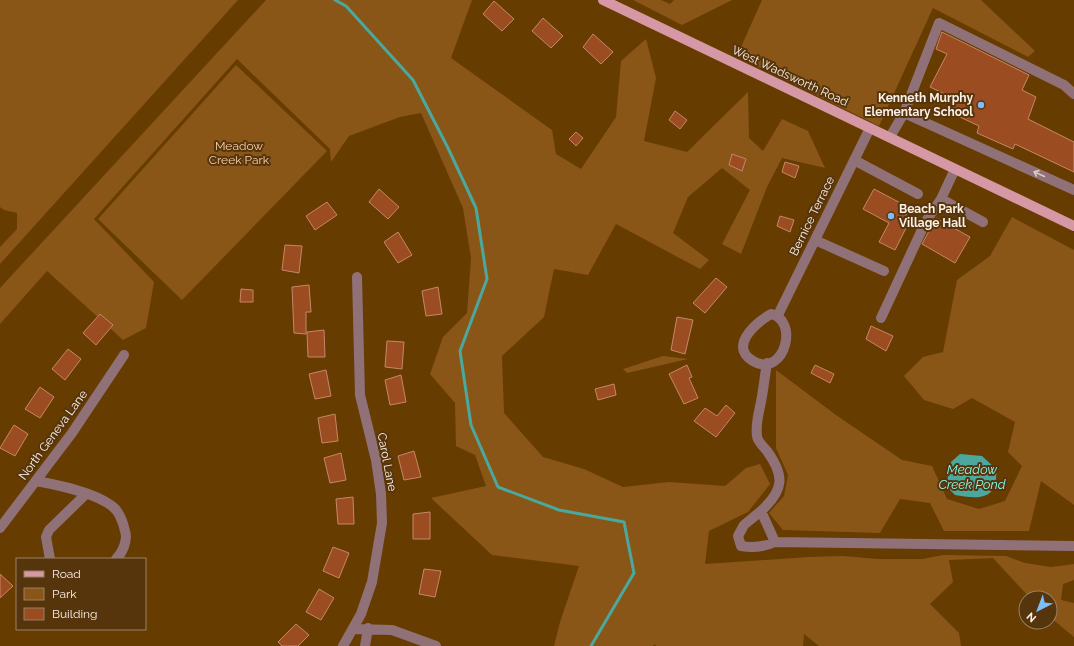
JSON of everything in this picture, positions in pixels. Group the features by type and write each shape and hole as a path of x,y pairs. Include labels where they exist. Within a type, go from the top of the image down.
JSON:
{"main road":[{"name":"West Wadsworth Road","path":"603,0 1074,226"}],"street":[{"path":"890,137 904,113 939,23 1064,85 1074,94"},
{"path":"904,113 1074,190"},
{"name":"Bernice Terrace","path":"778,315 870,128"},
{"path":"854,160 918,194"},
{"path":"881,318 926,222 942,199 955,169"},
{"path":"942,199 983,222"},
{"path":"815,240 884,271"},
{"name":"Carol Lane","path":"343,646 361,614 372,582 382,523 381,494 376,460 360,395 357,277"},
{"path":"771,314 778,315 783,322 786,332 785,348 777,358 766,363 760,364 751,360 743,346 744,339 749,331 761,320 771,314"},
{"name":"North Geneva Lane","path":"0,528 72,433 124,354"},
{"path":"766,363 763,395 756,426 757,438 772,458 779,472 780,486 773,500 744,525 738,536 741,546 765,546 775,542 1074,546"},
{"path":"36,481 86,494 113,507 122,519 126,534 125,544 117,558"},
{"path":"50,558 46,537 48,530 86,494"},
{"path":"762,511 775,542"},
{"path":"365,646 368,628"},
{"path":"353,629 368,628 392,630 436,646"}],"green space":[{"path":"0,0 238,0 0,264 0,247 17,229 17,213 4,210 0,207"},
{"path":"266,0 472,0 451,58 552,130 556,154 581,169 616,117 621,61 646,39 656,78 644,141 687,152 748,92 749,138 763,151 782,119 808,131 825,168 782,158 767,187 741,254 722,244 750,190 722,168 688,197 673,233 709,260 700,269 616,224 588,275 554,269 544,317 502,356 504,413 543,457 584,469 623,487 669,482 725,486 746,468 760,464 770,484 748,512 709,531 705,564 843,556 877,559 923,559 943,555 1006,556 1025,563 1051,567 1074,564 1074,580 1063,584 1061,600 1074,603 1074,637 1058,624 1058,590 1023,590 993,558 949,560 953,582 930,604 959,633 961,646 819,646 804,634 803,646 656,646 655,644 653,646 554,646 560,622 579,566 492,555 431,498 486,486 475,455 456,446 455,403 430,374 443,337 467,313 471,258 463,208 421,113 400,117 349,136 331,162 330,149 237,59 94,219 154,282 146,328 123,340 47,271 0,324 0,288"},
{"path":"633,0 661,0 670,4 674,0 732,0 682,25"},
{"path":"762,0 981,0 1035,51 1028,57 933,8 879,126 737,56"},
{"name":"Meadow Creek Park","path":"236,65 327,151 182,300 98,219"},
{"path":"1012,217 1074,250 1074,505 1041,481 1029,531 944,531 930,503 900,499 880,533 783,530 769,513 784,496 788,475 776,448 776,370 836,415 902,460 932,466 947,499 979,509 1005,501 1022,466 1008,452 1015,422 972,398 953,409 924,400 904,376 923,357 943,352 957,280 990,256"},
{"path":"663,356 688,359 627,373 623,369"}],"water":[{"name":"Meadow Creek Pond","path":"960,454 982,456 997,470 995,486 992,491 983,496 966,497 955,495 946,486 951,462"}],"building":[{"path":"494,1 514,19 502,31 483,14"},
{"path":"543,18 563,36 551,48 532,31"},
{"path":"942,32 1029,75 1022,90 1036,97 1028,119 1074,142 1074,172 1015,144 1013,149 977,133 979,126 947,111 953,98 930,87 947,54 936,49"},
{"path":"593,34 613,52 601,64 583,47"},
{"path":"675,111 687,120 680,129 669,120"},
{"path":"576,132 583,138 576,146 569,139"},
{"path":"732,154 746,159 742,171 729,165"},
{"path":"785,162 799,166 795,178 782,172"},
{"path":"379,189 399,207 388,219 369,202"},
{"name":"Beach Park Village Hall","path":"874,189 910,208 902,223 907,226 895,250 879,242 889,223 863,209"},
{"path":"327,202 337,215 315,230 306,216"},
{"path":"780,216 794,220 790,232 777,226"},
{"path":"936,218 970,237 955,263 922,244"},
{"path":"398,232 412,255 398,263 384,242"},
{"path":"285,245 302,246 299,273 282,270"},
{"path":"716,278 727,287 705,313 693,303"},
{"path":"309,285 311,312 306,312 306,334 294,333 292,287"},
{"path":"438,287 442,314 426,316 422,291"},
{"path":"241,289 253,290 253,302 240,302"},
{"path":"100,314 113,325 96,345 83,333"},
{"path":"677,317 693,320 685,354 671,350"},
{"path":"871,326 893,336 886,351 866,339"},
{"path":"324,330 325,357 308,357 307,332"},
{"path":"387,341 404,342 402,369 385,367"},
{"path":"68,349 81,359 65,380 52,369"},
{"path":"687,365 692,377 689,378 698,398 684,404 669,374"},
{"path":"815,365 834,374 830,383 811,373"},
{"path":"326,370 331,396 315,399 309,374"},
{"path":"401,375 406,402 390,405 385,380"},
{"path":"614,384 616,395 598,400 595,389"},
{"path":"40,387 54,397 40,418 25,409"},
{"path":"726,405 735,413 716,437 694,421 705,408 717,416"},
{"path":"335,414 338,441 322,443 318,418"},
{"path":"14,425 28,434 15,456 0,448"},
{"path":"414,451 421,477 404,480 398,456"},
{"path":"341,453 346,480 330,483 324,458"},
{"path":"353,497 354,524 338,524 336,499"},
{"path":"430,512 430,539 413,539 413,514"},
{"path":"333,547 349,553 339,578 323,571"},
{"path":"424,569 441,571 435,597 419,594"},
{"path":"0,574 13,586 0,598"},
{"path":"319,589 334,598 321,620 306,612"},
{"path":"296,624 309,635 298,646 282,646 278,642"}],"waterway":[{"path":"335,0 346,6 413,80 448,148 476,208 487,279 460,351 471,425 498,487 559,510 624,522 634,573 591,646"}],"place":[{"name":"Kenneth Murphy Elementary School","path":"981,105"},
{"name":"Beach Park Village Hall","path":"891,216"}]}
